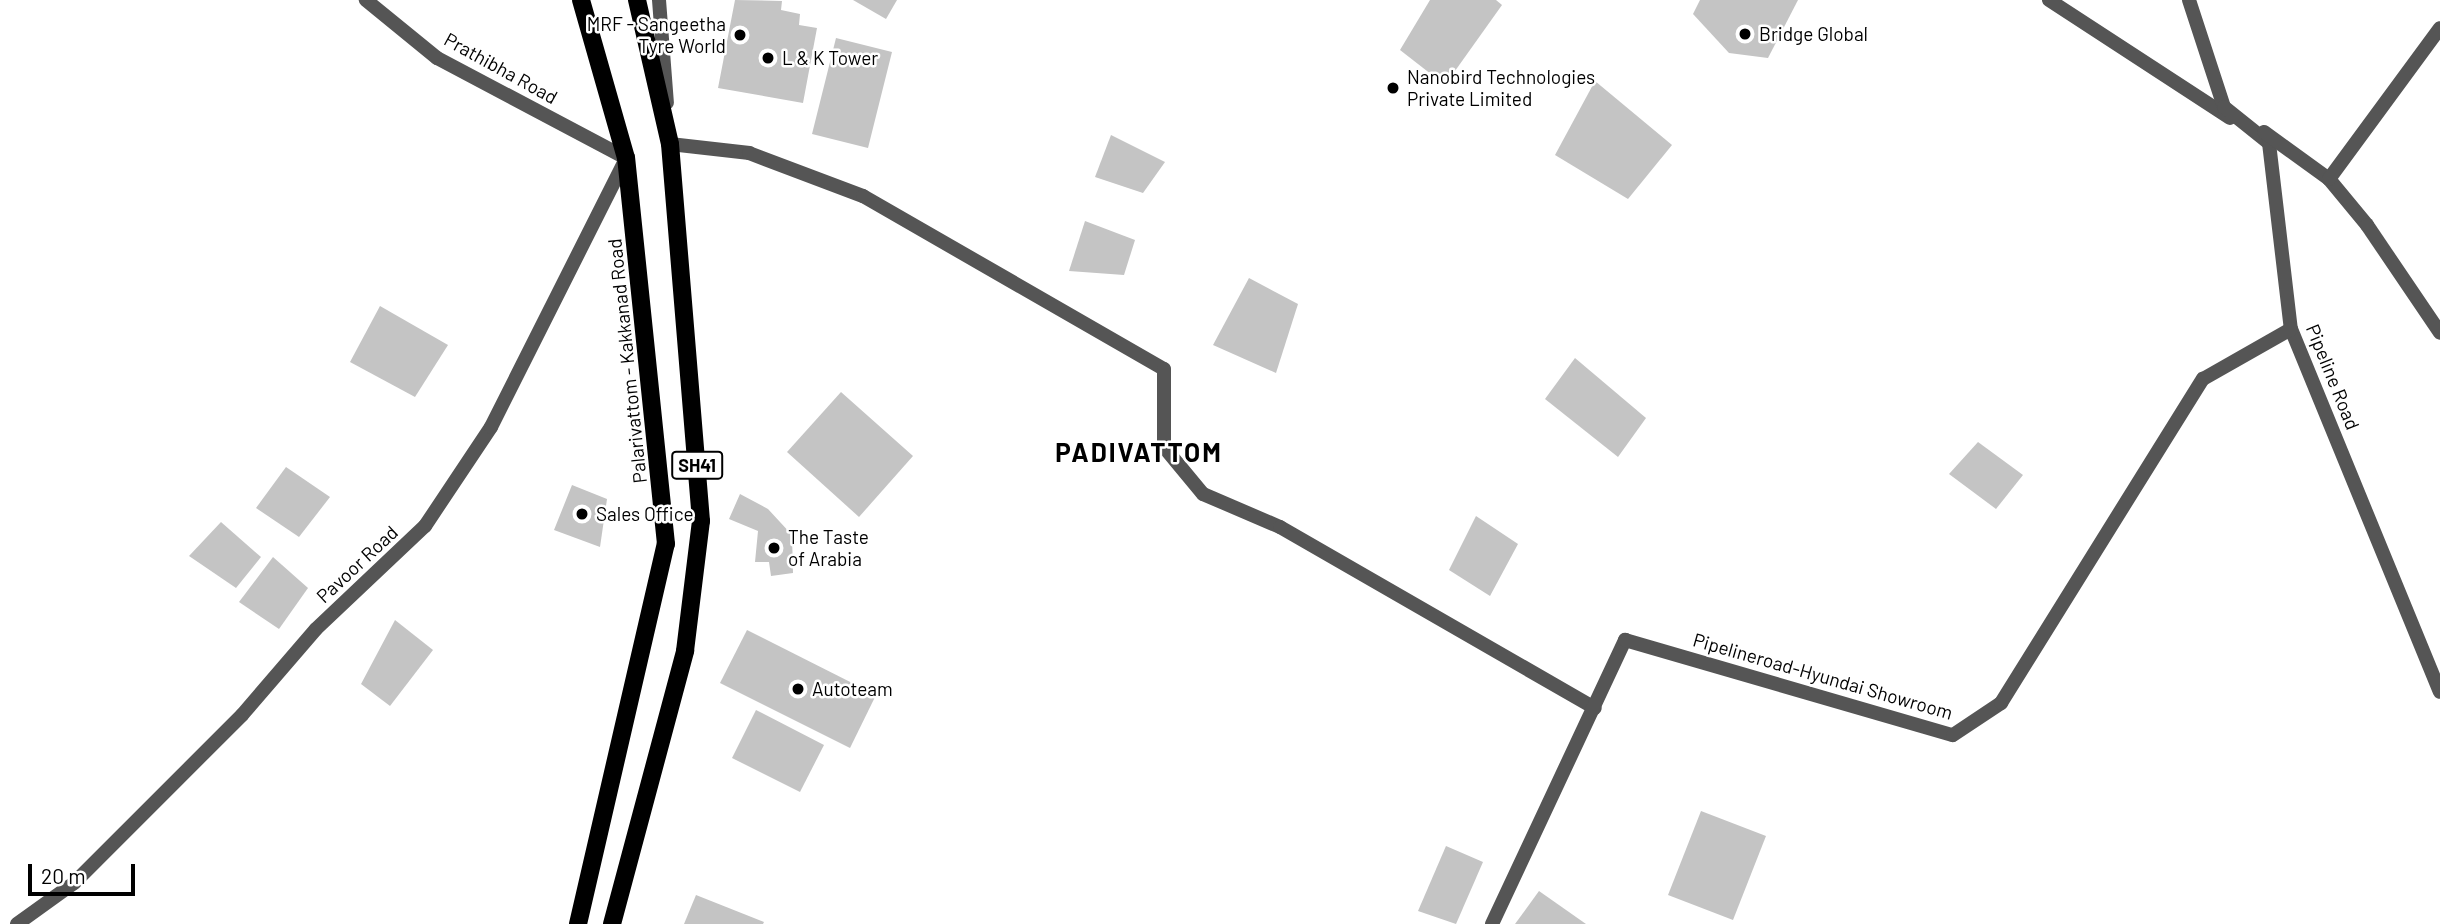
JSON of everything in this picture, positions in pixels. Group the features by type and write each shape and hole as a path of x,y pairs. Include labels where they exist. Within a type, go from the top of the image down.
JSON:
{"main road":[{"name":"Palarivattom - Kakkanad Road","path":"578,924 666,544 626,158 581,0"},
{"name":"SH41","path":"612,924 685,651 701,521 670,144 637,0"}],"street":[{"name":"Prathibha Road","path":"366,0 437,58 626,158"},
{"path":"659,0 670,144 749,153 863,195 1164,369 1164,447 1203,494 1280,527 1595,708"},
{"path":"2049,0 2269,143"},
{"path":"2189,0 2224,107 2269,143"},
{"path":"2329,179 2440,28"},
{"path":"2224,107 2306,158 2329,179 2367,225 2440,333"},
{"name":"Pipeline Road","path":"2269,143 2291,328 2440,692"},
{"name":"Pavoor Road","path":"18,924 75,883 242,715 316,629 425,526 491,427 626,158"},
{"name":"Pipelineroad-Hyundai Showroom","path":"1492,924 1625,640 1953,735 2001,703 2203,379 2291,328"}],"building":[{"name":"L & K Tower","path":"735,0 782,1 781,10 800,14 799,25 817,28 803,103 718,88"},
{"path":"853,0 897,0 886,19"},
{"path":"1430,0 1496,0 1502,5 1445,85 1400,50"},
{"name":"Bridge Global","path":"1700,0 1798,0 1768,58 1729,53 1693,14"},
{"path":"836,38 892,52 868,148 812,134"},
{"path":"1595,81 1672,145 1628,199 1555,155"},
{"path":"1111,135 1165,162 1143,193 1095,177"},
{"path":"1085,221 1135,240 1124,275 1069,271"},
{"path":"1249,278 1298,304 1276,373 1213,345"},
{"path":"380,306 448,345 415,397 350,362"},
{"path":"1575,358 1646,418 1618,457 1545,399"},
{"path":"841,392 913,456 859,517 787,452"},
{"path":"1978,442 2023,475 1996,509 1949,474"},
{"path":"286,467 330,497 299,537 256,508"},
{"name":"Sales Office","path":"572,485 607,499 600,547 554,530"},
{"name":"The Taste of Arabia","path":"740,494 768,509 792,535 793,573 771,576 769,562 755,562 758,531 729,519"},
{"path":"1476,516 1518,544 1490,596 1449,570"},
{"path":"221,522 261,557 236,588 189,556"},
{"path":"273,557 308,588 279,629 239,602"},
{"path":"395,620 433,650 390,706 361,684"},
{"name":"Autoteam","path":"747,630 876,695 850,748 720,683"},
{"path":"756,710 824,745 800,792 732,758"},
{"path":"1701,811 1766,836 1733,920 1668,895"},
{"path":"1446,846 1483,862 1456,924 1418,911"},
{"path":"1539,891 1586,924 1515,924"},
{"path":"696,895 764,922 684,924"}],"place":[{"name":"Bridge Global","path":"1745,34"},
{"name":"MRF - Sangeetha Tyre World","path":"740,35"},
{"name":"L & K Tower","path":"768,58"},
{"name":"Nanobird Technologies Private Limited","path":"1393,88"},
{"name":"Sales Office","path":"582,514"},
{"name":"The Taste of Arabia","path":"774,548"},
{"name":"Autoteam","path":"798,689"}],"district":[{"name":"PADIVATTOM","path":"1139,452"}]}
